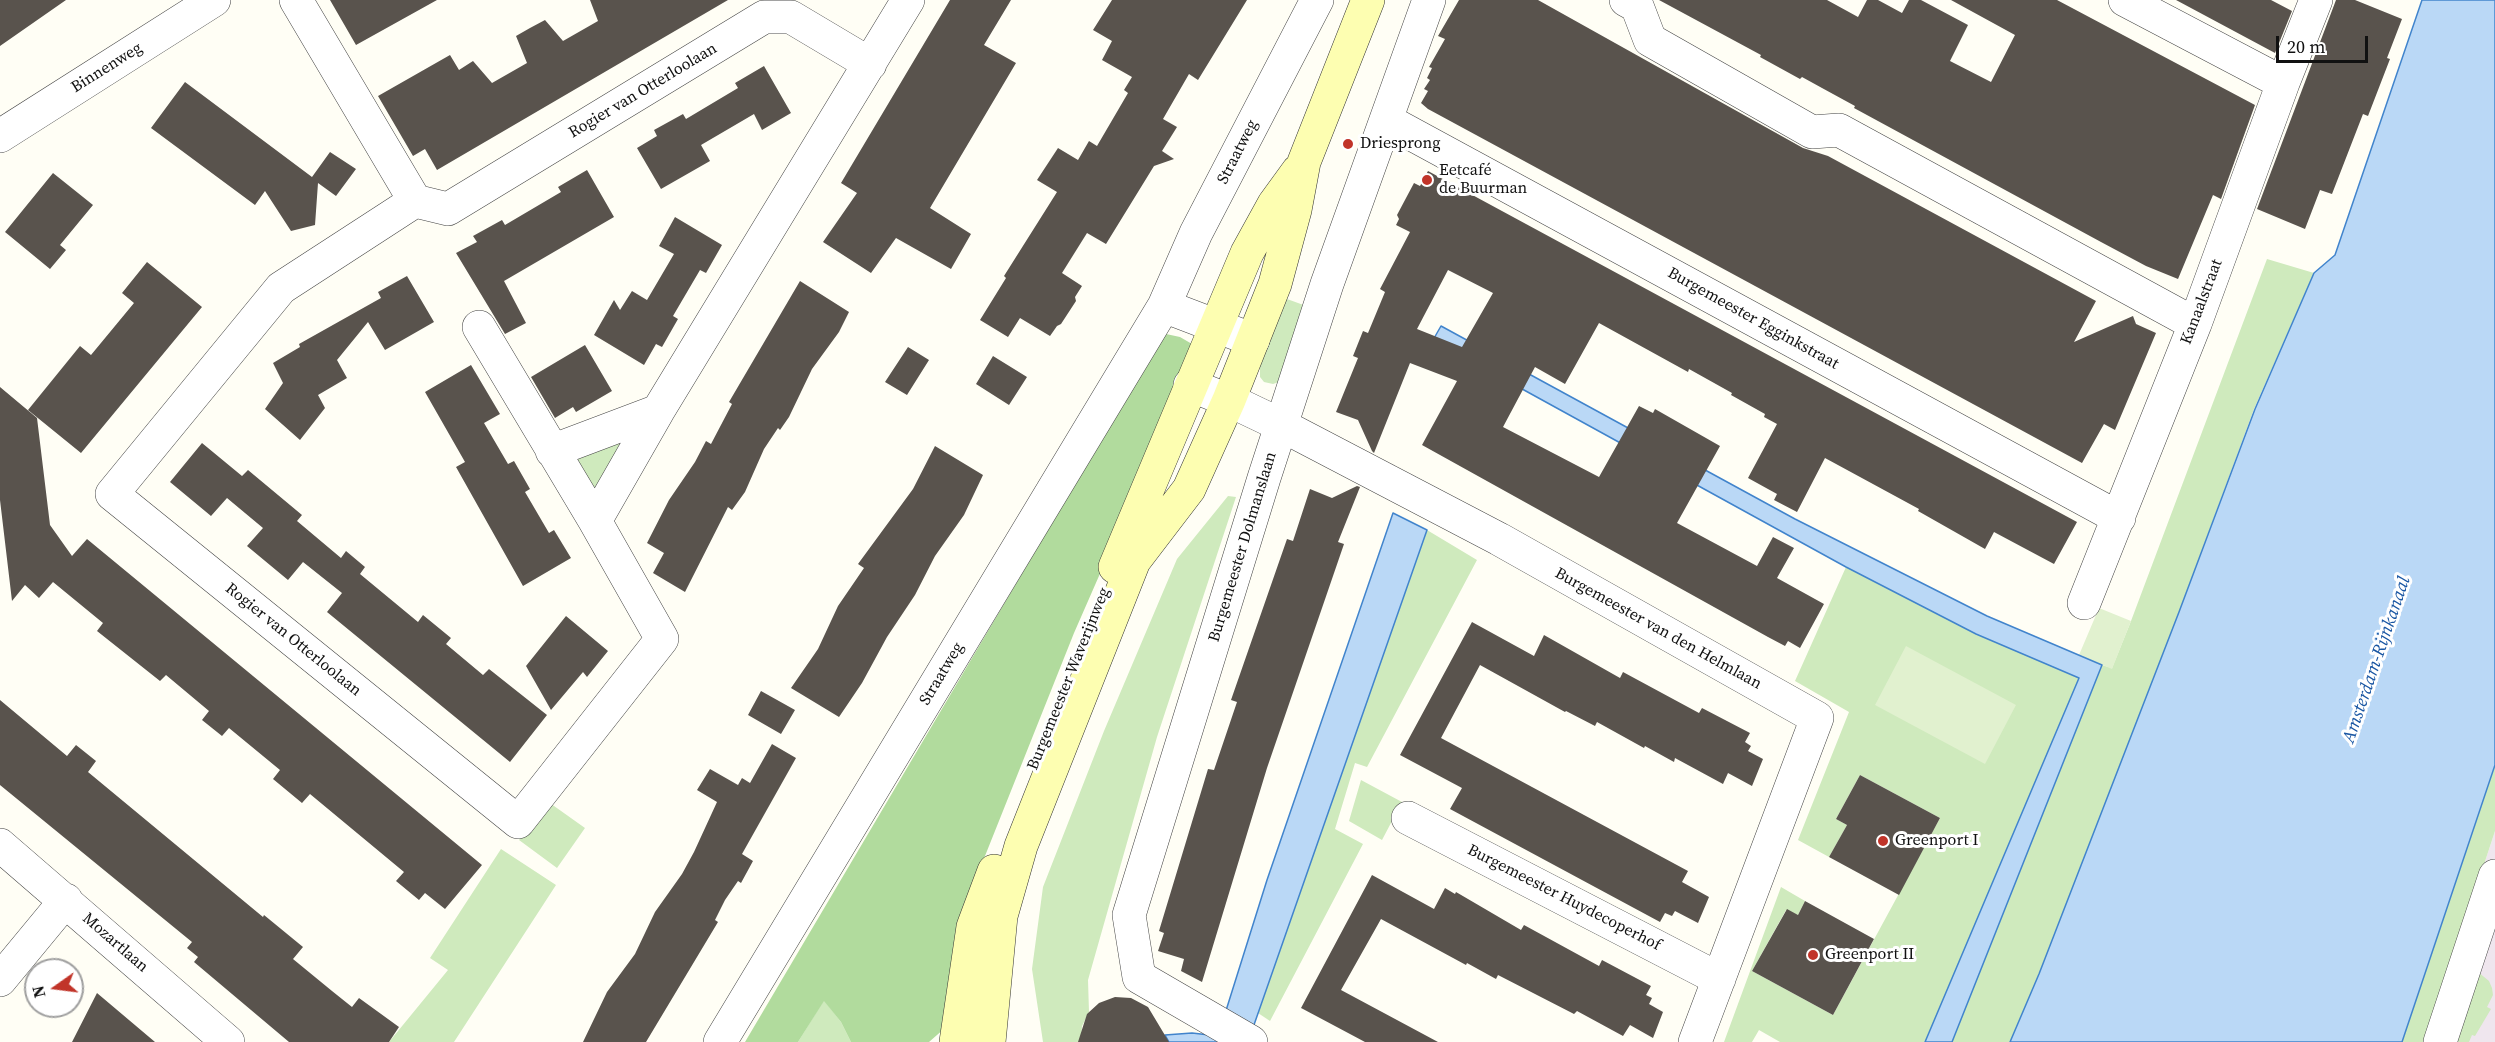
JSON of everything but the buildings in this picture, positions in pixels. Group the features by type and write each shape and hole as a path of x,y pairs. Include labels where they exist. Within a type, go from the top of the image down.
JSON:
{"main road":[{"path":"1253,340 1280,266 1295,210 1304,162 1368,0"},
{"path":"1217,327 1247,253 1274,204 1304,162"},
{"name":"Burgemeester Waverijnweg","path":"956,1042 973,927 1033,762 1190,385 1217,327"},
{"name":"Burgemeester Waverijnweg","path":"988,1042 1001,916 1021,846 1134,561 1189,489 1253,340"}],"street":[{"name":"Binnenweg","path":"0,136 214,0"},
{"path":"296,0 415,201"},
{"path":"596,521 658,411 908,0"},
{"name":"Straatweg","path":"720,1042 1164,306 1196,233 1317,0"},
{"name":"Burgemeester Dolmanslaan","path":"1251,1042 1139,977 1129,915 1281,425 1345,229 1429,0"},
{"path":"1626,0 1637,6 1650,40 1812,132 1839,130 2195,324"},
{"path":"2125,0 2283,83"},
{"name":"Kanaalstraat","path":"2084,603 2195,324 2283,83 2316,0"},
{"name":"Rogier van Otterloolaan","path":"479,327 596,521 662,639 518,822 112,494 280,288 415,201 448,209 764,18 791,16 870,64"},
{"name":"Burgemeester Egginkstraat","path":"1386,120 2119,518"},
{"path":"1164,306 1253,340"},
{"name":"Burgemeester van den Helmlaan","path":"1190,385 1229,400 1281,425 1499,539 1817,718 1695,1042"},
{"path":"552,451 658,411"},
{"name":"Burgemeester Huydecoperhof","path":"1408,818 1719,979"},
{"name":"Mozartlaan","path":"0,845 228,1042"},
{"path":"2440,1042 2495,876"},
{"path":"0,980 66,900"}],"shaded area":[{"path":"2495,831 2495,1042 2425,1042 2452,962"}],"green space":[{"path":"2267,259 2314,273 2254,409 2179,612 2039,974 2010,1042 1952,1042 2102,665 2112,668 2131,621"},
{"path":"1287,299 1309,307 1282,381 1273,384 1264,382 1260,377 1260,361"},
{"path":"1166,334 1180,337 1192,344 1180,391 1074,633 977,876 945,1028 929,1042 851,1042 841,1022 824,1001 798,1042 745,1042 1111,423"},
{"path":"628,431 595,499 577,460"},
{"path":"1228,496 1236,497 1157,737 1088,980 1089,1012 1082,1026 1081,1042 1043,1042 1032,969 1043,887 1104,731 1177,559"},
{"path":"1427,530 1477,560 1367,767 1355,763 1335,829 1363,844 1270,1021 1258,1013"},
{"path":"1846,567 1976,634 2079,678 1925,1042 1780,1042 1759,1030 1752,1042 1724,1042 1781,887 1805,901 1798,915 1786,910 1752,971 1833,1015 1940,818 1860,775 1836,819 1847,825 1829,857 1798,840 1849,712 1795,681"},
{"path":"2099,608 2131,621 2112,669 2079,655"},
{"path":"1906,646 2016,705 1985,764 1875,705"},
{"path":"2495,765 2495,831 2452,962 2425,1042 2402,1042"},
{"path":"1361,780 1402,802 1382,840 1349,821"},
{"path":"547,801 585,828 557,868 519,840"},
{"path":"501,849 556,885 454,1042 389,1042 448,970 430,958"},
{"path":"2478,972 2489,981 2492,988 2493,995 2487,1007 2491,1009 2469,1042 2455,1042"},
{"path":"824,1000 841,1022 851,1042 798,1042"}],"water":[{"name":"Amsterdam-Rijnkanaal","path":"2422,0 2495,0 2495,765 2402,1042 2010,1042 2039,974 2255,409 2314,273 2335,255"},
{"path":"1441,326 1795,519 1987,616 2102,665 1952,1042 1925,1042 2079,678 1976,634 1846,567 1433,340"},
{"path":"1393,513 1427,530 1248,1042 1169,1042 1165,1035 1192,1033 1218,1036 1267,880"}],"place":[{"name":"Driesprong","path":"1348,144"},
{"name":"Eetcafé de Buurman","path":"1427,180"},
{"name":"Greenport I","path":"1883,841"},
{"name":"Greenport II","path":"1813,955"}]}
